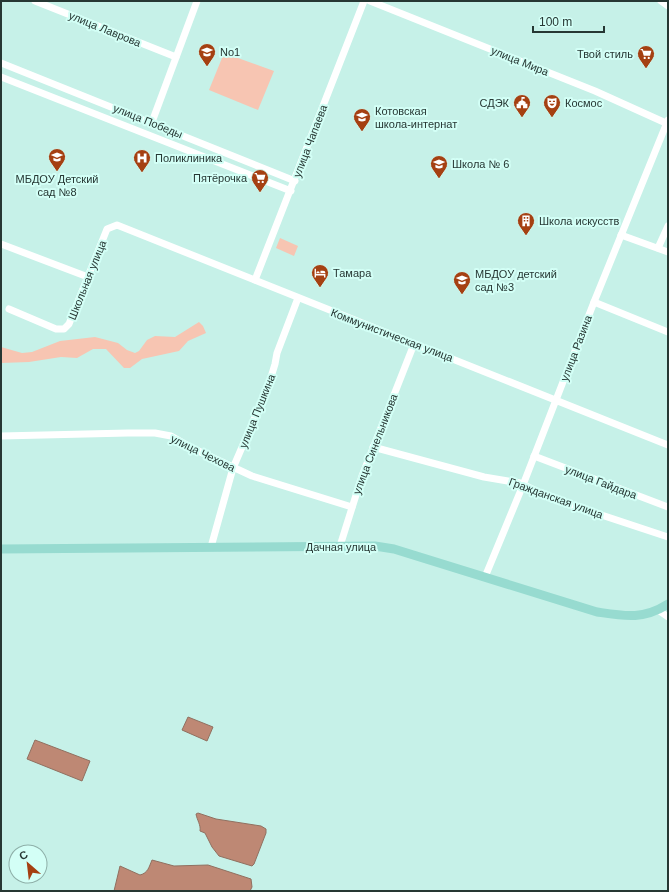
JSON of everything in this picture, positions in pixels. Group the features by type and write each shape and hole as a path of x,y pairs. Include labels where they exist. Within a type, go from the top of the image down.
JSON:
{"main road":[{"name":"Дачная улица","path":"1,549 375,546 394,549 597,612 629,616 644,615 658,610 668,604"}],"street":[{"path":"152,122 197,1"},
{"name":"улица Чапаева","path":"255,280 295,181 364,1"},
{"name":"улица Мира","path":"370,1 595,91 667,122"},
{"path":"661,1 668,6"},
{"name":"улица Лаврова","path":"38,2 176,57"},
{"name":"улица Победы","path":"1,63 152,122 295,181"},
{"name":"улица Победы","path":"1,77 291,191"},
{"name":"улица Разина","path":"485,577 667,122"},
{"name":"Коммунистическая улица","path":"117,225 668,445"},
{"name":"Школьная улица","path":"9,309 56,329 64,329 69,324 107,229 117,225"},
{"path":"658,248 668,226"},
{"path":"621,234 668,252"},
{"path":"1,244 88,277"},
{"name":"улица Пушкина","path":"211,547 234,468 268,387 277,353 298,298"},
{"path":"594,302 668,332"},
{"name":"улица Синельникова","path":"340,546 362,476 414,344"},
{"name":"улица Чехова","path":"1,436 128,433 171,436 192,448 252,476 352,507"},
{"name":"Гражданская улица","path":"373,447 484,477 508,480 523,485 550,498 668,537"},
{"name":"улица Гайдара","path":"534,456 668,507"},
{"path":"658,610 668,617"}],"shaded area":[{"path":"224,53 274,71 258,110 209,90"},
{"path":"280,238 298,246 294,256 276,248"},
{"path":"199,322 203,326 206,333 188,341 179,351 142,359 130,368 124,368 106,349 93,349 77,358 61,357 29,362 1,363 1,347 22,353 32,352 60,341 95,337 118,343 127,350 135,353 139,351 147,340 155,336 175,337"},
{"path":"188,717 213,727 207,741 182,730"},
{"path":"35,740 90,761 82,781 27,759"},
{"path":"198,813 216,819 261,826 266,829 266,833 254,864 252,866 219,856 212,847 205,833 200,831 196,814"},
{"path":"152,860 174,866 208,865 251,879 252,887 250,891 114,891 120,866 140,875 147,871"}],"place":[{"name":"No1","path":"207,67"},
{"name":"Твой стиль","path":"646,69"},
{"name":"СДЭК","path":"522,118"},
{"name":"Космос","path":"552,118"},
{"name":"Котовская школа-интернат","path":"362,132"},
{"name":"МБДОУ Детский сад №8","path":"57,172"},
{"name":"Поликлиника","path":"142,173"},
{"name":"Школа № 6","path":"439,179"},
{"name":"Пятёрочка","path":"260,193"},
{"name":"Школа искусств","path":"526,236"},
{"name":"Тамара","path":"320,288"},
{"name":"МБДОУ детский сад №3","path":"462,295"}]}
